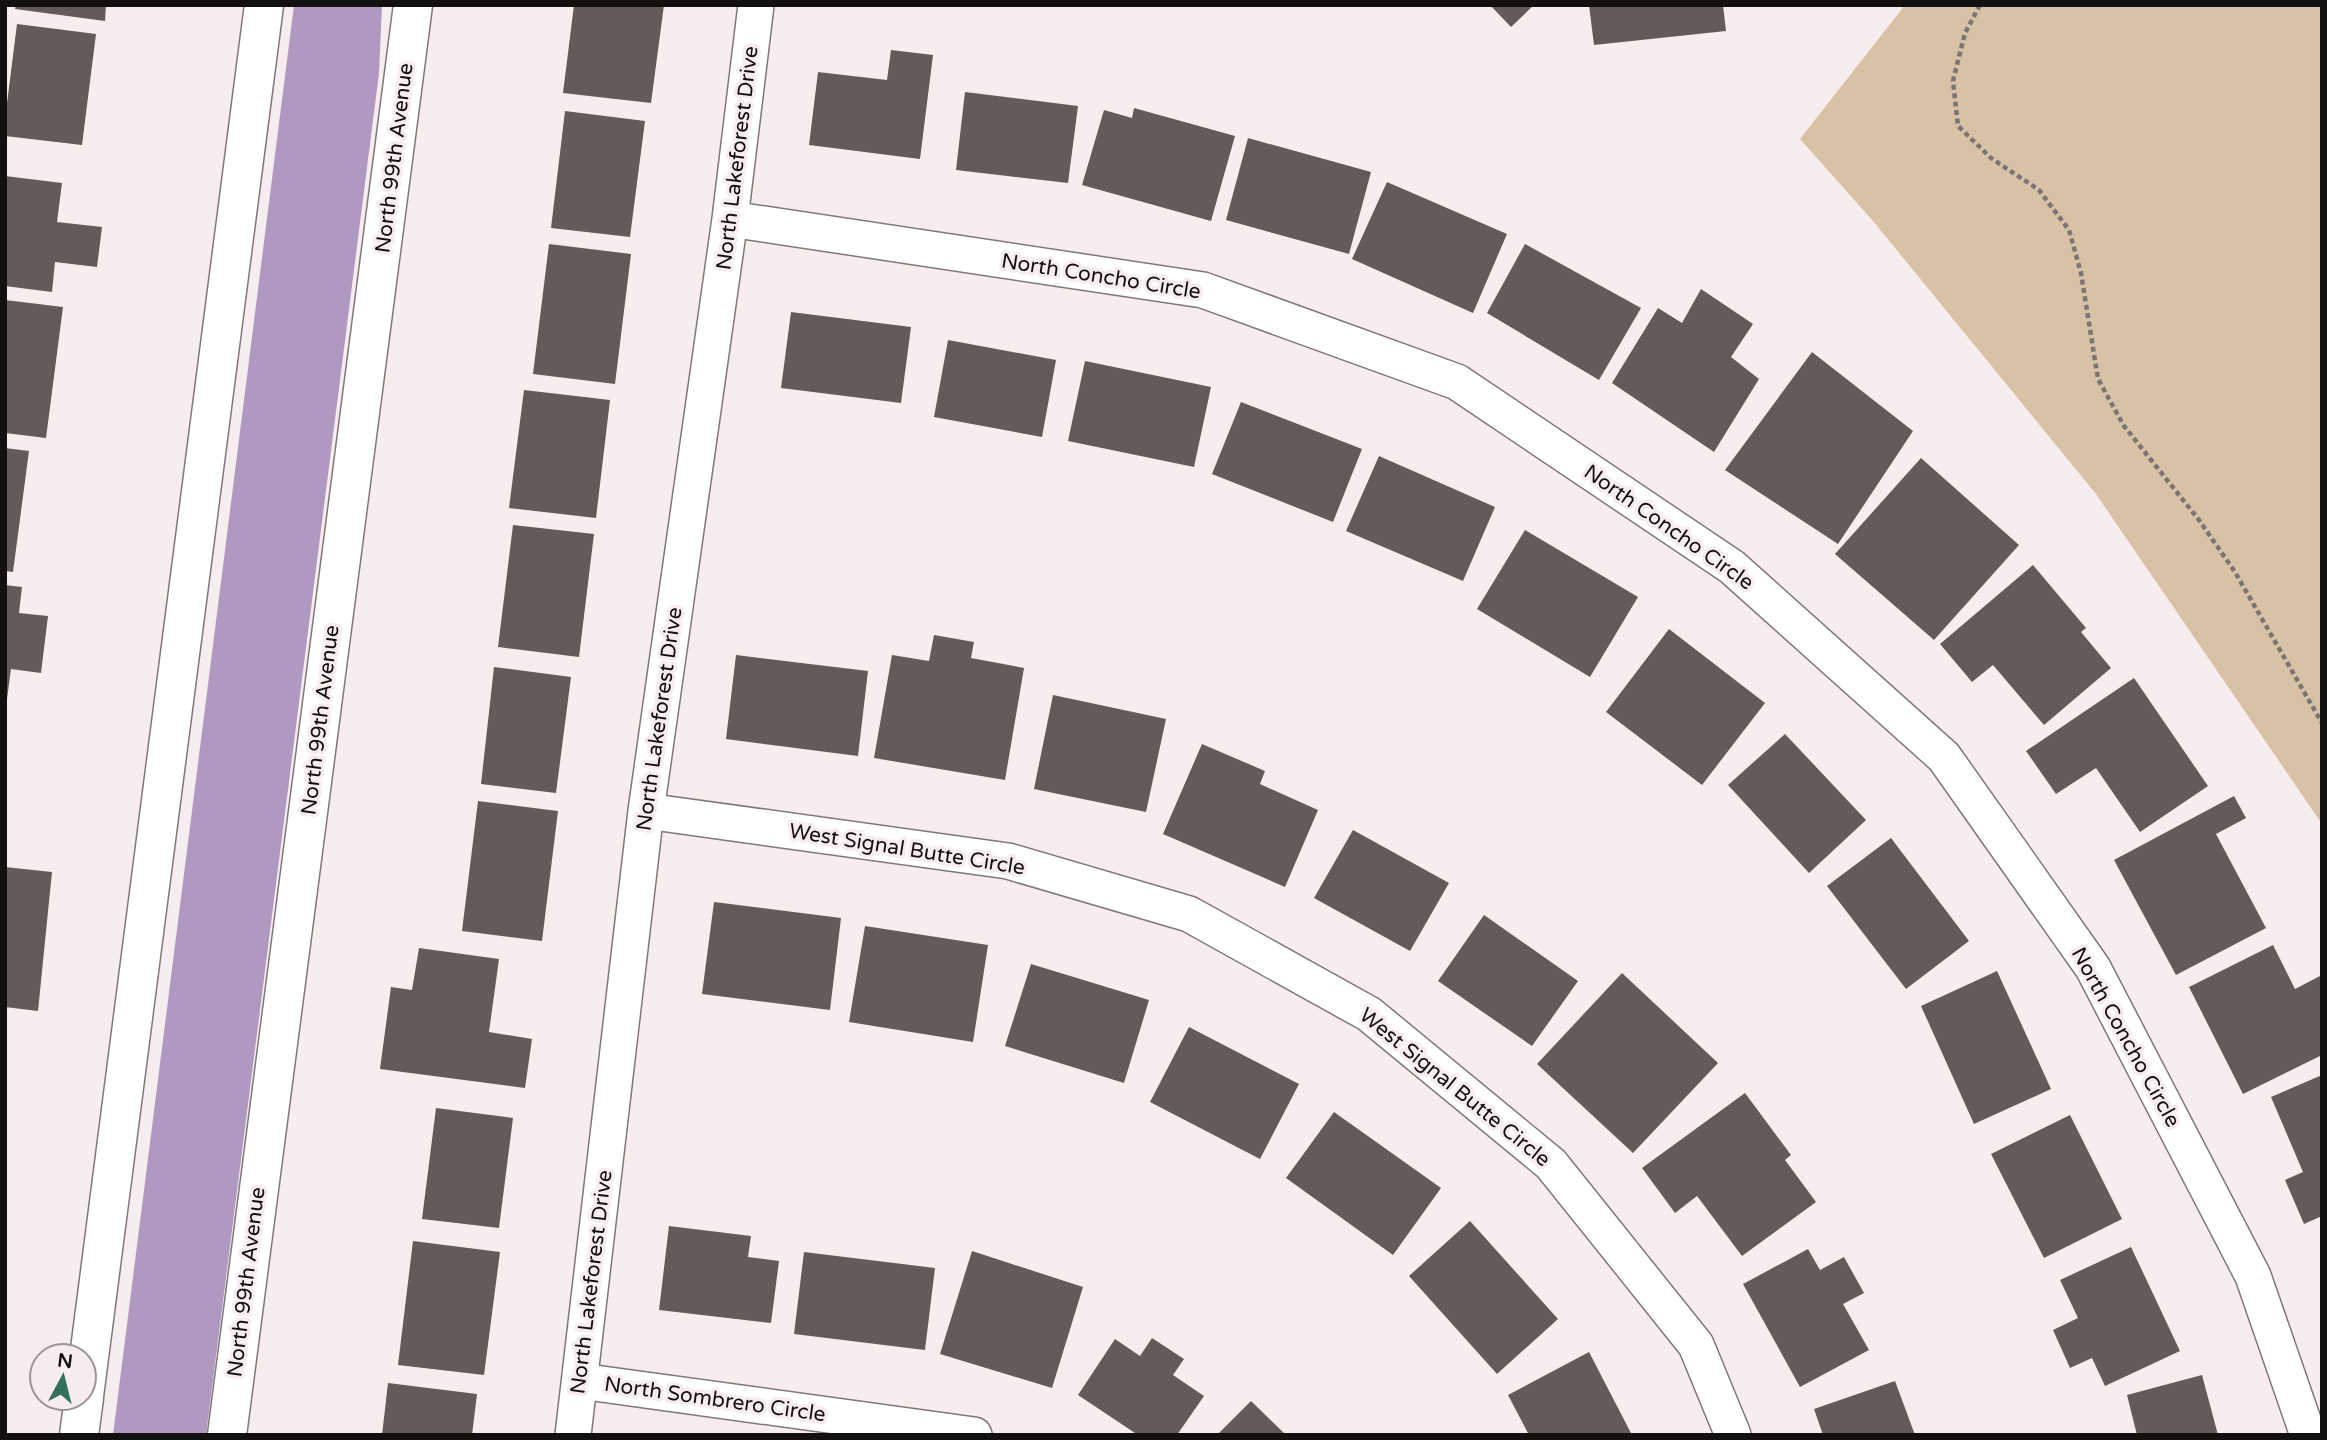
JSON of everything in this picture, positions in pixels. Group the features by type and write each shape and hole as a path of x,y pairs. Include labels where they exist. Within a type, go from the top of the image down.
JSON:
{"main road":[{"path":"91,1342 264,5"},
{"name":"North 99th Avenue","path":"227,1435 414,5"},
{"path":"79,1435 82,1412"}],"street":[{"name":"North Lakeforest Drive","path":"573,1435 646,811 730,219 756,5"},
{"name":"North Concho Circle","path":"730,219 1203,290 1457,382 1732,567 1944,757 2093,968 2253,1276 2308,1435"},
{"name":"West Signal Butte Circle","path":"646,811 1008,861 1189,915 1369,1013 1551,1164 1696,1345 1733,1435"},
{"name":"North Sombrero Circle","path":"580,1381 974,1435"}],"path":[{"path":"1980,5 1965,33 1953,81 1958,127 1991,158 2039,190 2069,230 2081,273 2098,379 2124,426 2199,520 2235,572 2322,723"}],"shaded area":[{"path":"294,5 382,5 379,73 206,1435 113,1435"},
{"path":"1905,5 2322,5 2322,824 2096,494 1873,221 1800,139"}],"building":[{"path":"16,5 106,5 105,21 15,9"},
{"path":"574,5 664,5 651,103 563,93"},
{"path":"1490,5 1534,5 1511,27"},
{"path":"1589,5 1723,5 1726,31 1594,45"},
{"path":"17,24 96,34 82,145 5,136"},
{"path":"891,50 933,55 920,159 809,145 818,72 887,80"},
{"path":"965,92 1078,106 1068,183 956,170"},
{"path":"1134,108 1235,136 1211,221 1082,185 1104,110 1132,118"},
{"path":"565,111 645,121 630,237 551,228"},
{"path":"1248,138 1371,172 1349,254 1226,220"},
{"path":"5,176 62,183 57,222 102,227 97,267 55,262 52,292 5,286"},
{"path":"1387,182 1507,234 1473,313 1352,259"},
{"path":"549,244 631,254 615,384 533,374"},
{"path":"1525,244 1641,308 1599,380 1487,313"},
{"path":"1701,289 1753,324 1731,357 1759,379 1714,452 1612,383 1658,308 1682,323"},
{"path":"5,300 63,307 46,438 5,433"},
{"path":"791,312 911,327 901,403 781,388"},
{"path":"948,340 1056,360 1042,437 934,417"},
{"path":"1812,352 1913,431 1838,544 1725,470"},
{"path":"1085,361 1211,387 1194,467 1068,441"},
{"path":"524,390 610,400 596,518 509,508"},
{"path":"1241,402 1362,449 1333,522 1212,474"},
{"path":"5,448 29,451 13,572 5,571"},
{"path":"1379,456 1495,507 1463,581 1346,531"},
{"path":"1921,458 2019,545 1934,640 1835,554"},
{"path":"513,525 594,534 579,657 498,647"},
{"path":"1525,530 1638,597 1590,677 1477,609"},
{"path":"2033,565 2086,628 2081,632 2111,668 2044,725 1993,665 1972,682 1940,644"},
{"path":"5,585 22,587 19,613 48,616 41,673 11,669 7,699"},
{"path":"1669,629 1765,703 1702,785 1606,712"},
{"path":"934,635 974,642 971,658 1024,668 1005,780 874,758 892,655 929,661"},
{"path":"736,655 868,671 858,756 726,739"},
{"path":"494,667 571,677 556,793 481,784"},
{"path":"2134,678 2208,786 2140,832 2096,768 2056,794 2026,751"},
{"path":"1053,695 1166,719 1146,812 1034,789"},
{"path":"1785,734 1866,820 1809,873 1728,785"},
{"path":"1202,744 1265,771 1260,784 1318,810 1285,887 1163,834"},
{"path":"2234,796 2246,818 2216,834 2266,928 2176,975 2114,860"},
{"path":"478,801 558,811 542,941 462,931"},
{"path":"1353,830 1449,883 1410,951 1314,898"},
{"path":"1891,838 1969,941 1906,989 1827,886"},
{"path":"5,867 52,872 38,1011 5,1007"},
{"path":"714,902 841,918 830,1010 702,994"},
{"path":"1484,915 1578,981 1532,1046 1438,981"},
{"path":"865,926 988,945 973,1042 849,1022"},
{"path":"2273,945 2295,989 2320,976 2322,980 2322,1055 2243,1094 2189,987"},
{"path":"419,948 499,959 489,1032 532,1039 525,1088 380,1069 391,987 412,990"},
{"path":"1031,964 1149,1000 1124,1083 1005,1046"},
{"path":"1997,971 2051,1089 1974,1124 1921,1006"},
{"path":"1622,973 1718,1063 1633,1153 1537,1064"},
{"path":"1189,1027 1299,1084 1260,1159 1150,1102"},
{"path":"2322,1075 2322,1216 2304,1224 2285,1180 2303,1172 2271,1097"},
{"path":"1745,1093 1791,1155 1785,1160 1816,1202 1742,1256 1697,1196 1675,1213 1642,1168"},
{"path":"436,1108 513,1118 499,1228 422,1219"},
{"path":"1334,1112 1441,1188 1393,1255 1286,1178"},
{"path":"2070,1115 2122,1219 2044,1258 1991,1154"},
{"path":"1470,1221 1558,1319 1497,1374 1409,1276"},
{"path":"669,1226 751,1236 748,1257 779,1261 771,1323 659,1310"},
{"path":"413,1241 500,1252 484,1375 398,1365"},
{"path":"2131,1247 2180,1351 2105,1386 2092,1358 2070,1368 2053,1330 2078,1318 2060,1280"},
{"path":"1808,1249 1820,1270 1844,1257 1864,1293 1843,1304 1869,1350 1800,1387 1743,1284"},
{"path":"972,1251 1083,1287 1052,1388 940,1354"},
{"path":"804,1252 935,1268 925,1350 794,1334"},
{"path":"1152,1338 1184,1359 1173,1375 1204,1396 1177,1435 1138,1435 1078,1395 1115,1339 1140,1356"},
{"path":"1589,1352 1632,1435 1529,1435 1508,1395"},
{"path":"2202,1375 2218,1435 2137,1435 2127,1395"},
{"path":"1895,1381 1915,1435 1823,1435 1814,1409"},
{"path":"388,1383 477,1394 472,1435 382,1435"},
{"path":"1251,1401 1286,1435 1217,1435"}]}
